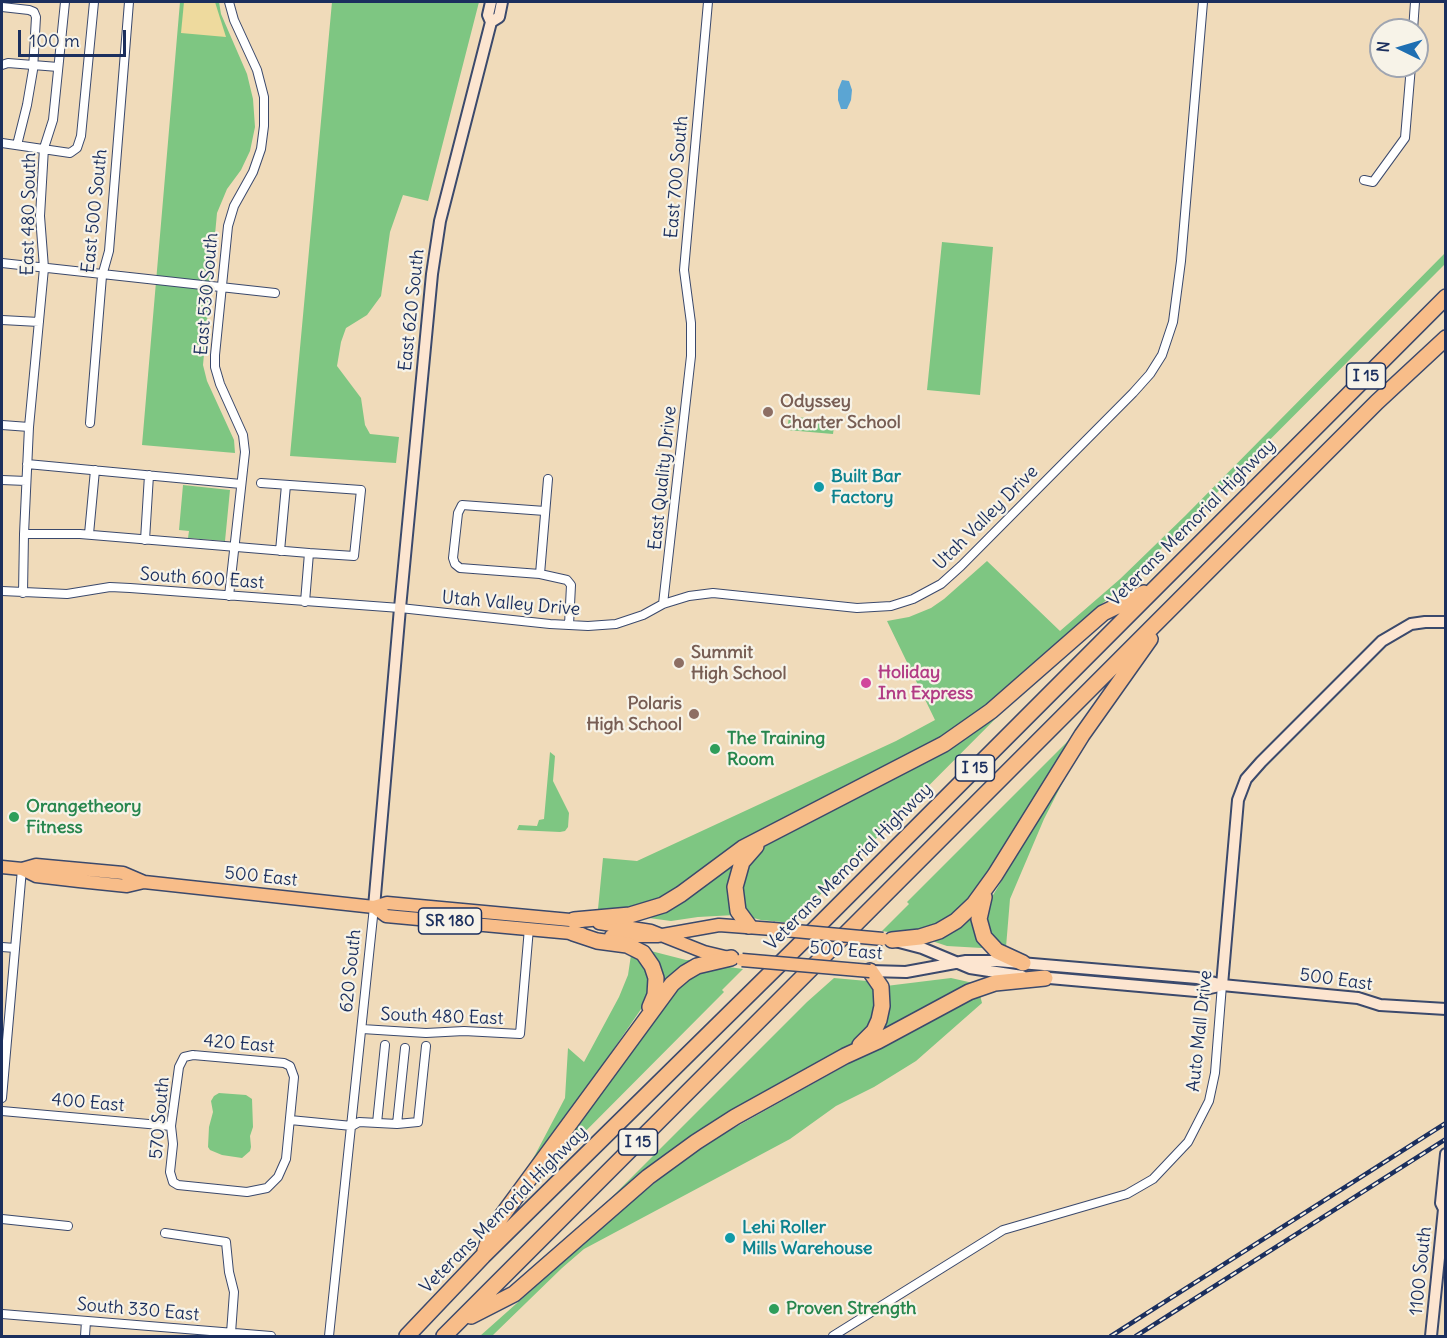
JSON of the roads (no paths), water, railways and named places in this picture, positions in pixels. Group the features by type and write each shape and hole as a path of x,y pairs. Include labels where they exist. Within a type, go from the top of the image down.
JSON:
{"highway":[{"name":"Veterans Memorial Highway","path":"407,1336 483,1256 796,948 1446,297"},
{"name":"I 15","path":"444,1336 1377,402 1446,338"},
{"path":"573,926 658,907 677,897 743,848 955,738 991,711 1103,613 1155,588"},
{"path":"888,940 924,936 948,926 967,912 994,875 1056,775 1174,606"},
{"path":"749,926 741,916 736,904 736,876 748,853 770,835"},
{"path":"994,875 980,910 981,930 987,941 997,951 1023,963"},
{"path":"573,926 597,941 627,945 641,952 649,960 655,973 656,991 639,1027"},
{"path":"483,1256 493,1228 672,984 681,975 705,963 737,959"},
{"path":"845,1056 867,1039 879,1020 882,990 878,980 870,972"},
{"path":"459,1322 514,1294 634,1190 711,1132 845,1056 978,988 994,983 1045,978"}],"main road":[{"name":"500 East","path":"2,867 22,868 36,865 128,874 144,882 374,907 387,903 573,926 629,938 665,935 713,926 749,926 888,940"},
{"name":"500 East","path":"374,907 386,916 529,928 573,926"},
{"name":"500 East","path":"665,935 704,952 737,959 870,972"}],"street":[{"name":"East 480 South","path":"23,593 29,428 44,268 40,216 44,148 53,120 65,2"},
{"path":"2,143 70,153 76,148 81,136 94,2"},
{"name":"East 500 South","path":"90,423 102,276 109,251 129,2"},
{"name":"East 530 South","path":"229,2 234,20 257,70 264,97 261,149 254,172 234,206 228,226 215,367 220,384 243,435 244,452 229,596"},
{"name":"East 620 South","path":"400,608 436,243 491,22 488,15 491,2"},
{"name":"East 620 South","path":"491,22 499,17 502,2"},
{"name":"East 700 South","path":"691,356 691,322 684,270 708,2"},
{"name":"Utah Valley Drive","path":"400,608 569,625 616,624 663,604 689,596 713,593 857,608 884,607 913,599 941,584 1133,393 1150,374 1167,345 1174,315 1181,261 1203,2"},
{"path":"1414,18 1415,2"},
{"path":"2,7 29,10 34,12 36,17 33,65 27,105 17,145"},
{"path":"2,65 8,63 58,67"},
{"path":"1364,180 1373,182 1405,138 1410,78"},
{"path":"2,264 275,293"},
{"path":"2,320 39,322"},
{"name":"East Quality Drive","path":"663,604 691,356"},
{"path":"2,425 29,428"},
{"path":"27,464 241,484"},
{"path":"88,534 95,470"},
{"path":"145,540 149,476"},
{"path":"540,574 548,479"},
{"path":"2,480 26,481"},
{"path":"24,534 88,534 234,548 354,556 360,490 261,483"},
{"path":"280,551 286,485"},
{"path":"545,512 462,505 458,513 453,558 458,567 540,574 562,578 569,582 571,588 569,625"},
{"path":"305,602 309,553"},
{"name":"South 600 East","path":"2,591 67,594 110,587 400,608"},
{"name":"620 South","path":"329,1336 374,907 400,608"},
{"name":"Auto Mall Drive","path":"836,1334 1004,1230 1127,1194 1153,1179 1188,1142 1209,1101 1215,1073 1238,800 1246,780 1261,762 1382,641 1411,624 1446,622"},
{"path":"2,1098 5,1019 15,948 22,868"},
{"name":"South 480 East","path":"362,1029 426,1033 464,1031 520,1034 529,928"},
{"name":"500 East","path":"888,940 922,948 955,963 990,972 1196,991 1222,985"},
{"path":"2,946 15,948"},
{"name":"500 East","path":"870,972 914,972 955,963 987,960 1197,978 1222,985 1358,998 1380,1005 1446,1009"},
{"path":"377,1123 385,1045"},
{"path":"290,1120 352,1126 360,1122 397,1124 418,1122 426,1046"},
{"path":"397,1124 405,1048"},
{"name":"420 East","path":"184,1058 192,1055 284,1062 290,1066 294,1077 290,1120"},
{"name":"570 South","path":"184,1058 179,1067 171,1126 173,1144 170,1172 173,1182 178,1185 247,1192 260,1190 272,1184 286,1160 290,1120"},
{"name":"400 East","path":"2,1111 171,1126"},
{"name":"1100 South","path":"1431,1336 1445,1208 1441,1203 1446,1154"},
{"path":"2,1219 68,1226"},
{"path":"165,1233 226,1242 234,1292 231,1333"},
{"name":"South 330 East","path":"2,1314 86,1321 168,1332 271,1336"},
{"path":"85,1336 86,1321"}],"water":[{"path":"842,80 849,81 852,90 847,109 841,109 838,100 838,90"}],"railway":[{"path":"1111,1336 1446,1123"},
{"path":"1136,1336 1446,1139"}],"place":[{"name":"Odyssey Charter School","path":"768,412"},
{"name":"Built Bar Factory","path":"819,487"},
{"name":"Summit High School","path":"679,663"},
{"name":"Holiday Inn Express","path":"866,683"},
{"name":"Polaris High School","path":"694,714"},
{"name":"The Training Room","path":"715,749"},
{"name":"Orangetheory Fitness","path":"14,817"},
{"name":"Lehi Roller Mills Warehouse","path":"730,1238"},
{"name":"Proven Strength","path":"774,1309"}]}
